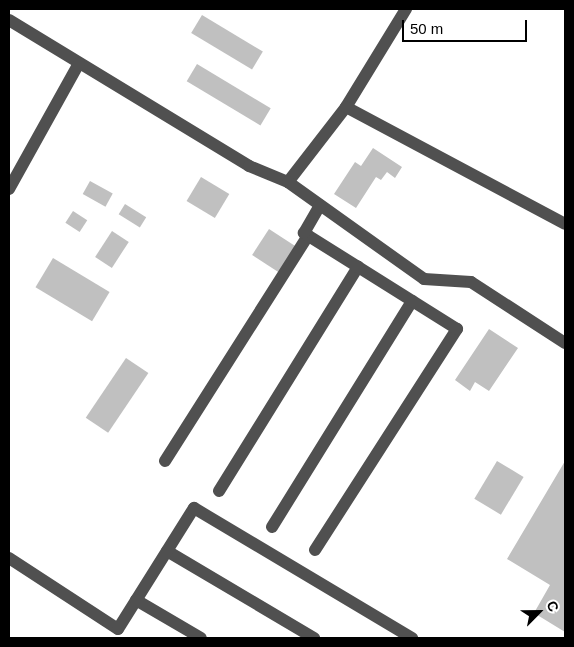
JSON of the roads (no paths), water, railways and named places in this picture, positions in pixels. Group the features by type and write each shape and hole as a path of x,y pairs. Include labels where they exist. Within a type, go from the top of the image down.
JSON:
{"lane":[{"path":"288,182 346,108 406,9"},
{"path":"9,20 249,166 288,182 424,279 472,282 565,343"},
{"path":"9,189 79,63"},
{"path":"346,108 565,224"},
{"path":"315,550 458,329 304,233 320,205"},
{"path":"165,461 308,236"},
{"path":"219,491 358,267"},
{"path":"272,528 412,301"},
{"path":"9,558 116,634 194,508 412,638"},
{"path":"167,551 314,638"},
{"path":"136,600 201,638"}]}
